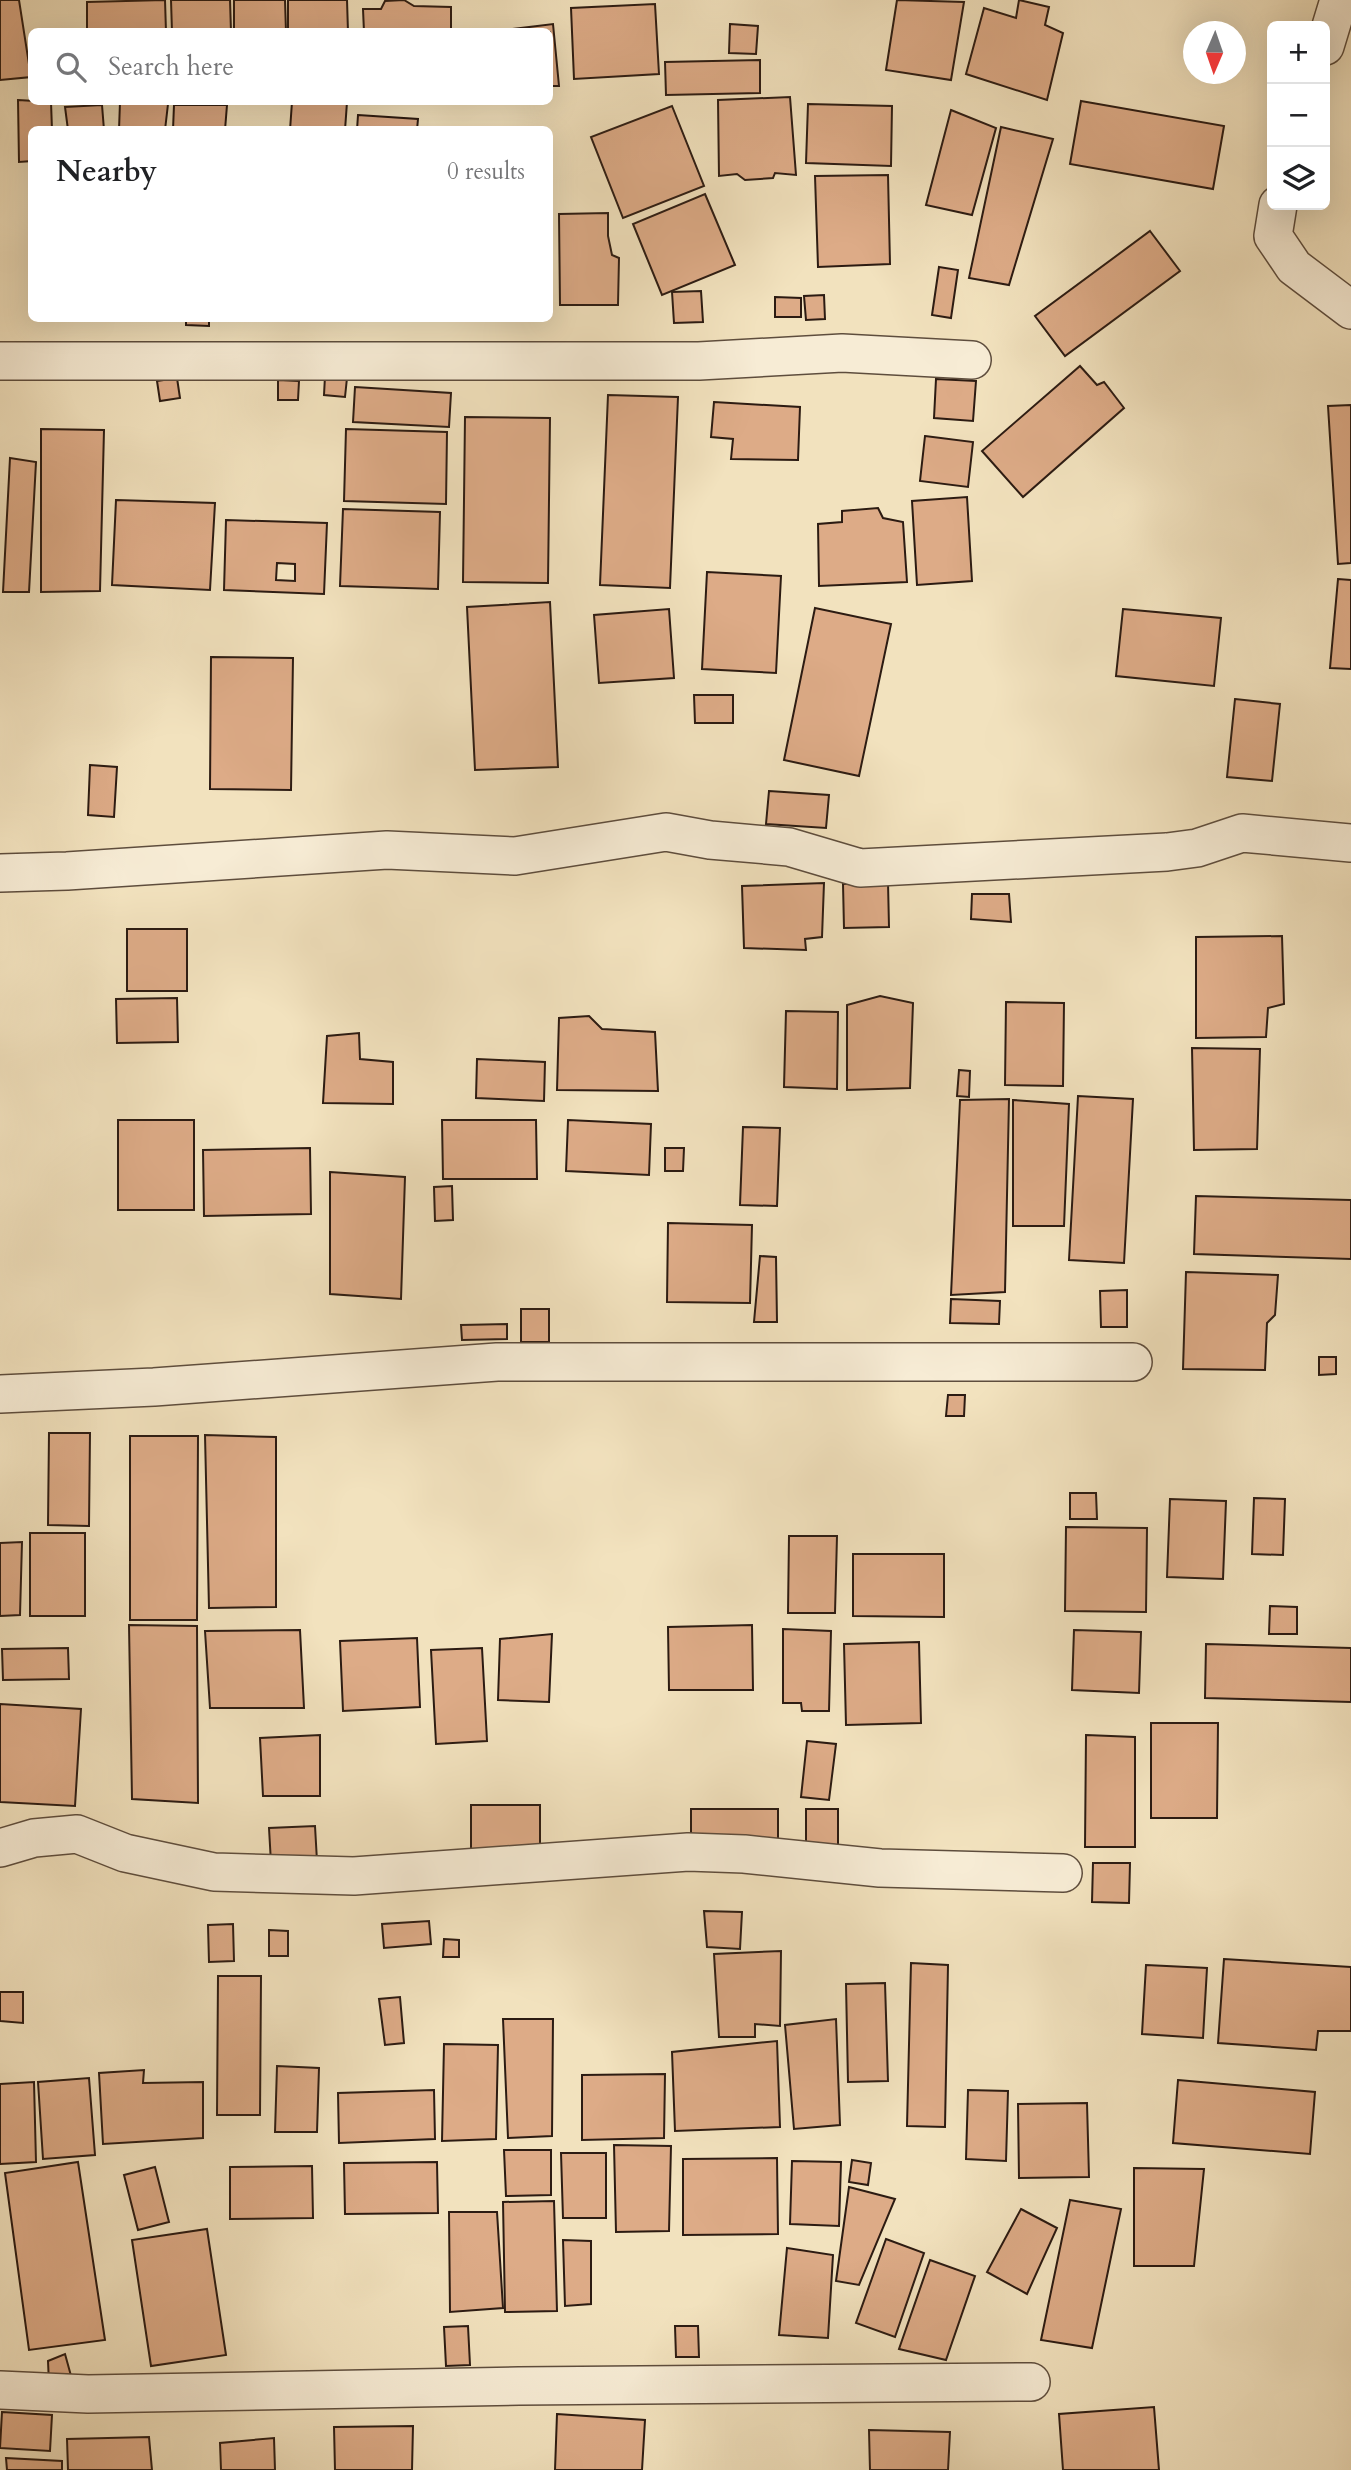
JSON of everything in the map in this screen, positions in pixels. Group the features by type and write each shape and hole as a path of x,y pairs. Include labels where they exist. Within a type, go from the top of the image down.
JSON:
{"street":[{"path":"1330,30 1339,0"},
{"path":"1277,210 1273,236 1294,267 1351,310"},
{"path":"0,361 699,361 842,353 972,360"},
{"path":"0,873 387,850 514,856 666,832 710,840 789,848 860,868 1167,852 1197,848 1242,833 1351,843"},
{"path":"0,1394 154,1387 497,1362 1133,1362"},
{"path":"0,1848 34,1838 77,1834 125,1853 214,1872 354,1876 688,1852 744,1854 880,1868 1063,1873"},
{"path":"0,2390 88,2395 505,2387 1031,2382"}],"building":[{"path":"0,0 19,0 28,58 28,77 0,80"},
{"path":"165,0 166,28 87,28 87,2"},
{"path":"171,0 230,0 231,28 172,28"},
{"path":"234,0 285,0 286,28 234,28"},
{"path":"288,0 347,0 348,28 288,28"},
{"path":"404,0 414,6 451,7 451,28 364,28 363,9 381,9 385,1"},
{"path":"897,0 964,2 951,80 886,70"},
{"path":"1019,0 1049,7 1045,25 1063,33 1047,100 966,74 984,8 1016,18"},
{"path":"655,4 659,74 574,79 571,8"},
{"path":"553,24 559,86 553,86 553,28 521,28"},
{"path":"730,24 758,26 756,54 729,53"},
{"path":"760,60 760,93 666,95 665,62"},
{"path":"790,97 796,175 775,173 773,178 745,180 737,174 719,176 718,100"},
{"path":"18,100 28,101 28,105 51,105 52,126 28,126 28,161 19,162"},
{"path":"1081,101 1224,126 1213,189 1070,164"},
{"path":"808,104 892,106 891,166 806,163"},
{"path":"102,105 104,126 67,126 65,107"},
{"path":"120,105 168,105 165,126 119,126"},
{"path":"174,105 227,105 225,126 173,126"},
{"path":"292,105 347,105 345,126 290,126"},
{"path":"672,106 704,186 623,218 591,137"},
{"path":"951,110 996,128 972,215 926,205"},
{"path":"358,115 418,119 417,126 357,126"},
{"path":"1001,127 1053,139 1009,285 969,278"},
{"path":"888,175 890,264 818,267 815,176"},
{"path":"705,194 735,265 662,295 633,224"},
{"path":"608,213 608,236 612,255 619,258 618,305 560,305 559,214"},
{"path":"1150,231 1180,271 1065,356 1035,316"},
{"path":"939,267 958,270 951,318 932,315"},
{"path":"701,291 703,322 674,323 672,292"},
{"path":"824,295 825,319 806,320 804,296"},
{"path":"775,297 801,298 801,317 775,317"},
{"path":"186,322 209,322 209,326 186,325"},
{"path":"1080,366 1097,385 1104,382 1124,408 1023,497 982,451"},
{"path":"325,376 347,378 345,397 324,395"},
{"path":"177,378 180,398 160,401 157,381"},
{"path":"936,379 976,381 973,421 934,418"},
{"path":"278,380 299,381 298,400 278,400"},
{"path":"355,387 451,393 449,427 353,422"},
{"path":"608,395 678,397 670,588 600,585"},
{"path":"714,402 800,407 798,460 731,459 733,439 711,437"},
{"path":"1351,405 1351,563 1338,564 1328,406"},
{"path":"465,417 550,418 548,583 463,582"},
{"path":"41,429 104,430 100,591 41,592"},
{"path":"346,429 447,432 446,504 344,501"},
{"path":"925,436 973,442 968,487 920,481"},
{"path":"10,458 36,462 29,592 3,592"},
{"path":"967,497 972,581 917,585 912,501"},
{"path":"116,500 215,503 210,590 112,585"},
{"path":"878,508 883,518 903,522 907,582 819,586 818,524 842,522 842,511"},
{"path":"343,509 440,512 438,589 340,586"},
{"path":"226,520 327,523 324,594 224,590","holes":["277,563 295,564 295,581 276,580"]},
{"path":"707,572 781,576 776,673 702,669"},
{"path":"1338,579 1351,580 1351,669 1330,668"},
{"path":"550,602 558,767 475,770 467,607"},
{"path":"815,608 891,624 859,776 784,760"},
{"path":"669,609 674,678 599,683 594,615"},
{"path":"1123,609 1221,618 1214,686 1116,676"},
{"path":"211,657 293,658 291,790 210,789"},
{"path":"694,695 733,695 733,723 695,723"},
{"path":"1235,699 1280,704 1272,781 1227,777"},
{"path":"90,765 117,767 114,817 88,815"},
{"path":"769,791 829,795 826,828 766,824"},
{"path":"888,882 889,927 844,928 843,884"},
{"path":"824,883 822,937 805,939 806,950 744,948 742,886"},
{"path":"972,894 1009,894 1011,922 971,919"},
{"path":"127,929 187,929 187,991 127,991"},
{"path":"1282,936 1284,1004 1268,1008 1266,1037 1196,1038 1196,937"},
{"path":"880,996 913,1003 910,1088 847,1090 847,1005"},
{"path":"177,998 178,1042 117,1043 116,999"},
{"path":"1006,1002 1064,1003 1063,1086 1005,1085"},
{"path":"786,1011 838,1012 837,1089 784,1087"},
{"path":"589,1016 602,1029 655,1032 658,1091 557,1090 559,1018"},
{"path":"359,1033 360,1059 393,1062 393,1104 323,1103 327,1036"},
{"path":"1192,1048 1260,1049 1257,1149 1194,1150"},
{"path":"477,1059 545,1062 544,1101 476,1098"},
{"path":"959,1070 970,1071 969,1097 957,1096"},
{"path":"1078,1096 1133,1099 1124,1263 1069,1260"},
{"path":"1009,1099 1005,1292 951,1295 960,1100"},
{"path":"1013,1100 1069,1104 1064,1226 1013,1226"},
{"path":"118,1120 194,1120 194,1210 118,1210"},
{"path":"442,1120 536,1120 537,1179 443,1179"},
{"path":"568,1120 651,1124 649,1175 566,1171"},
{"path":"743,1127 780,1128 777,1206 740,1205"},
{"path":"310,1148 311,1214 204,1216 203,1150"},
{"path":"665,1148 684,1148 683,1171 665,1171"},
{"path":"330,1172 405,1177 401,1299 330,1294"},
{"path":"452,1186 453,1220 435,1221 434,1187"},
{"path":"1196,1196 1351,1200 1351,1259 1194,1254"},
{"path":"668,1223 752,1225 750,1303 667,1302"},
{"path":"760,1256 776,1257 777,1322 754,1322"},
{"path":"1186,1272 1278,1275 1275,1315 1267,1323 1265,1370 1183,1369"},
{"path":"1127,1290 1127,1327 1101,1327 1100,1291"},
{"path":"951,1299 1000,1301 999,1324 950,1323"},
{"path":"521,1309 549,1309 549,1342 521,1342"},
{"path":"507,1324 507,1339 462,1340 461,1325"},
{"path":"1319,1357 1336,1357 1336,1374 1319,1375"},
{"path":"948,1395 965,1395 964,1416 946,1416"},
{"path":"49,1433 90,1433 89,1526 48,1525"},
{"path":"205,1435 276,1437 276,1607 209,1608"},
{"path":"130,1436 198,1436 197,1620 130,1620"},
{"path":"1070,1493 1096,1493 1097,1519 1070,1519"},
{"path":"1254,1498 1285,1499 1283,1555 1252,1554"},
{"path":"1170,1499 1226,1501 1223,1579 1167,1577"},
{"path":"1066,1527 1147,1528 1146,1612 1065,1611"},
{"path":"30,1533 85,1533 85,1616 30,1616"},
{"path":"789,1536 837,1536 835,1613 788,1613"},
{"path":"22,1542 20,1615 0,1616 0,1543"},
{"path":"853,1554 944,1554 944,1617 853,1616"},
{"path":"1270,1606 1297,1607 1297,1634 1269,1634"},
{"path":"129,1625 197,1626 198,1803 132,1799"},
{"path":"752,1625 753,1690 669,1690 668,1627"},
{"path":"783,1629 831,1631 829,1711 802,1711 801,1703 783,1703"},
{"path":"300,1630 304,1708 210,1708 205,1631"},
{"path":"1074,1630 1141,1632 1139,1693 1072,1690"},
{"path":"552,1634 549,1702 498,1700 500,1639"},
{"path":"417,1638 420,1707 343,1711 340,1641"},
{"path":"919,1642 921,1723 846,1725 844,1644"},
{"path":"1206,1644 1351,1648 1351,1702 1205,1698"},
{"path":"68,1648 69,1679 3,1680 2,1649"},
{"path":"482,1648 487,1741 436,1744 431,1650"},
{"path":"0,1704 81,1709 75,1806 0,1802"},
{"path":"1151,1723 1218,1723 1217,1818 1151,1818"},
{"path":"320,1735 320,1796 263,1796 260,1738"},
{"path":"1086,1735 1135,1737 1135,1847 1085,1847"},
{"path":"807,1741 836,1744 829,1800 801,1797"},
{"path":"471,1805 540,1805 540,1850 471,1850"},
{"path":"691,1809 778,1809 778,1845 691,1846"},
{"path":"806,1809 838,1809 838,1847 806,1847"},
{"path":"315,1826 317,1861 271,1863 269,1828"},
{"path":"1093,1863 1130,1863 1129,1903 1092,1902"},
{"path":"704,1911 742,1912 740,1949 707,1947"},
{"path":"429,1921 431,1944 384,1948 382,1924"},
{"path":"233,1924 234,1961 209,1962 208,1925"},
{"path":"269,1930 288,1931 288,1956 269,1956"},
{"path":"444,1939 459,1940 459,1957 443,1957"},
{"path":"781,1951 780,2026 755,2024 755,2037 719,2037 714,1954"},
{"path":"1224,1959 1351,1967 1351,2031 1318,2031 1316,2050 1218,2043"},
{"path":"911,1963 948,1965 945,2127 907,2126"},
{"path":"1146,1965 1207,1968 1203,2038 1142,2034"},
{"path":"218,1976 261,1976 260,2115 217,2115"},
{"path":"885,1983 888,2081 848,2082 846,1984"},
{"path":"0,1992 23,1992 23,2023 0,2021"},
{"path":"400,1997 404,2043 385,2045 379,1999"},
{"path":"503,2019 553,2019 552,2136 508,2138"},
{"path":"836,2019 840,2125 794,2129 785,2025"},
{"path":"777,2041 780,2127 675,2131 672,2052"},
{"path":"444,2044 498,2045 496,2139 442,2141"},
{"path":"277,2066 319,2068 317,2132 275,2132"},
{"path":"144,2070 143,2083 203,2082 203,2138 103,2144 99,2073"},
{"path":"665,2074 664,2138 582,2140 582,2075"},
{"path":"89,2078 95,2155 43,2159 38,2082"},
{"path":"1178,2080 1315,2092 1310,2154 1173,2143"},
{"path":"34,2082 36,2162 0,2164 0,2084"},
{"path":"434,2090 435,2139 339,2143 338,2093"},
{"path":"968,2090 1008,2091 1006,2161 966,2159"},
{"path":"1087,2103 1089,2177 1019,2178 1018,2104"},
{"path":"614,2145 671,2146 669,2231 616,2232"},
{"path":"504,2150 551,2150 551,2195 506,2196"},
{"path":"561,2153 606,2153 606,2218 563,2218"},
{"path":"777,2158 778,2234 683,2235 683,2159"},
{"path":"852,2160 871,2163 868,2185 849,2182"},
{"path":"792,2161 841,2162 839,2226 790,2224"},
{"path":"78,2162 105,2340 29,2350 5,2173"},
{"path":"437,2162 438,2213 345,2214 344,2163"},
{"path":"312,2166 313,2218 230,2219 230,2167"},
{"path":"155,2167 169,2222 138,2230 124,2175"},
{"path":"1134,2168 1204,2169 1194,2266 1134,2266"},
{"path":"849,2187 895,2199 859,2285 836,2281"},
{"path":"1070,2200 1121,2209 1092,2348 1041,2340"},
{"path":"554,2201 557,2311 505,2312 503,2202"},
{"path":"1021,2209 1057,2228 1027,2294 987,2272"},
{"path":"449,2212 497,2212 503,2308 450,2312"},
{"path":"207,2229 226,2355 151,2366 132,2240"},
{"path":"886,2239 924,2253 895,2337 856,2323"},
{"path":"563,2240 591,2241 591,2304 565,2306"},
{"path":"787,2248 833,2255 828,2338 779,2335"},
{"path":"930,2260 975,2276 946,2360 899,2349"},
{"path":"468,2326 470,2365 446,2366 444,2327"},
{"path":"675,2326 698,2326 699,2357 676,2357"},
{"path":"65,2354 73,2383 49,2384 48,2361"},
{"path":"1154,2407 1159,2470 1063,2470 1059,2414"},
{"path":"2,2412 52,2415 50,2451 0,2448"},
{"path":"557,2414 645,2420 642,2470 555,2470"},
{"path":"413,2426 412,2470 335,2470 334,2427"},
{"path":"869,2430 950,2432 948,2470 870,2470"},
{"path":"149,2437 152,2470 68,2470 67,2439"},
{"path":"274,2438 275,2470 221,2470 220,2443"},
{"path":"6,2458 62,2461 62,2470 7,2470"}]}
